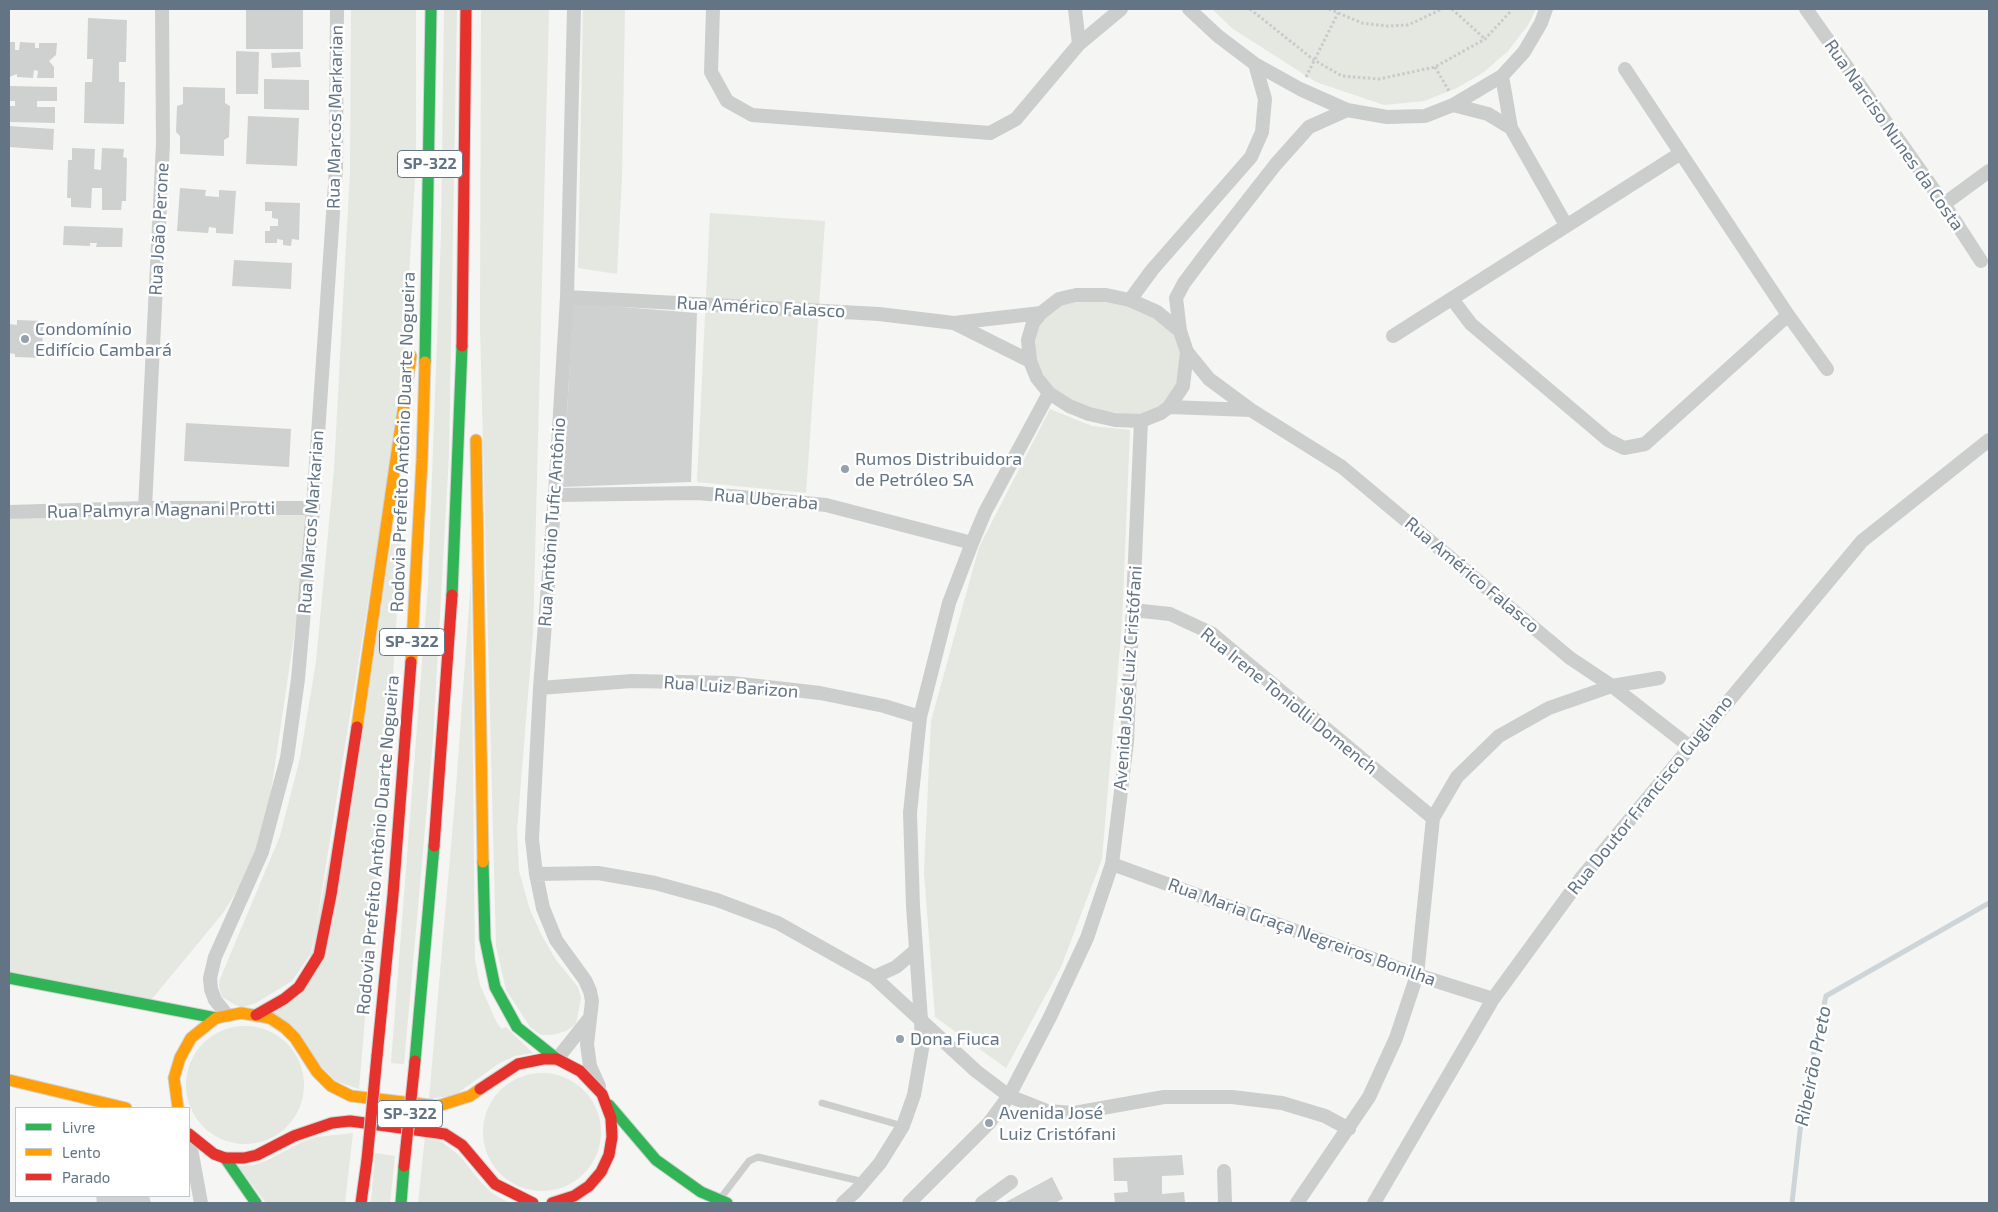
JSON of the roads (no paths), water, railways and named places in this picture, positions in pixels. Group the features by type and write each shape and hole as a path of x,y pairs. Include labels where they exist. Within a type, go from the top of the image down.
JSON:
{"main road":[{"name":"Rodovia Prefeito Antônio Duarte Nogueira","path":"362,1203 394,895 414,616 422,460 431,9"},
{"name":"SP-322","path":"401,1203 448,676 462,409 466,9"},
{"path":"256,1015 284,999 299,987 320,955 331,895 387,531 428,227"},
{"path":"464,233 473,377"},
{"path":"475,425 485,939 495,987 517,1027 557,1059 580,1071 656,1160 701,1192 723,1202"},
{"path":"9,978 221,1017 241,1013 270,1018 285,1028 295,1038 317,1072 331,1086 351,1096 438,1106 470,1096 518,1064 543,1059 557,1059"},
{"path":"178,1107 174,1078 180,1058 191,1038 221,1017"},
{"path":"9,1080 122,1107"},
{"path":"552,1203 557,1203 574,1196 589,1186 601,1172 609,1155 612,1137 611,1118 603,1097"},
{"path":"190,1137 201,1146 225,1158 244,1158 257,1156 294,1136 332,1123 350,1121 445,1134 462,1145 495,1184 533,1203"},
{"path":"225,1158 256,1203"}],"street":[{"name":"Rua João Perone","path":"145,508 163,144 162,9"},
{"name":"Rua Marcos Markarian","path":"221,1017 211,989 210,978 216,957 262,852 287,758 298,679 314,508 336,169 337,9"},
{"name":"Rua Antônio Tufic Antônio","path":"574,9 567,297 555,494 540,688 532,839 536,874 543,908 556,940 585,980 590,991 592,1001 588,1020 587,1044 590,1066 603,1097"},
{"path":"713,9 711,72 727,101 752,115 990,133 1016,119 1079,44 1119,9"},
{"path":"1075,9 1079,44"},
{"path":"1189,9 1218,36 1255,64 1300,89 1347,110 1387,117 1425,116 1453,104 1502,76 1524,52 1541,23 1546,9"},
{"name":"Rua Narciso Nunes da Costa","path":"1806,9 1944,204 1981,261"},
{"path":"1130,300 1152,270 1251,157 1262,132 1265,99 1255,64"},
{"path":"1625,69 1788,315 1827,369"},
{"path":"1502,76 1511,128 1566,225"},
{"path":"1453,104 1488,114 1511,128"},
{"path":"1180,330 1157,312 1130,300 1106,295 1076,295 1059,299 1041,313 1033,323 1028,340 1030,361 1037,378 1049,393 1069,406 1089,414 1115,420 1141,421 1161,413 1169,407 1183,386 1188,352 1180,330 1176,298 1184,283 1260,184 1309,127 1347,110"},
{"path":"1393,336 1681,154"},
{"path":"1242,168 1260,184"},
{"path":"1944,204 1989,172"},
{"name":"Rua Américo Falasco","path":"567,297 879,314 954,324 1041,313"},
{"path":"1452,299 1471,324 1608,440 1624,448 1645,444 1788,315"},
{"name":"Rua Américo Falasco","path":"954,324 1030,361"},
{"name":"Rua Américo Falasco","path":"1188,352 1209,379 1251,410 1342,467 1570,658 1612,686 1688,746"},
{"path":"843,1203 880,1163 902,1126 914,1095 922,1049 910,813 920,717 949,603 972,543 985,512 1049,393"},
{"name":"Rua Américo Falasco","path":"1169,407 1251,410"},
{"name":"Avenida José Luiz Cristófani","path":"910,1203 990,1123 1009,1096 1050,1018 1087,938 1112,864 1127,742 1141,421"},
{"name":"Rua Doutor Francisco Gugliano","path":"1374,1203 1493,999 1582,876 1688,746 1862,541 1989,440"},
{"name":"Rua Uberaba","path":"555,494 698,493 826,505 972,543"},
{"name":"Rua Palmyra Magnani Protti","path":"9,512 145,508 314,508"},
{"name":"Rua Irene Toniolli Domench","path":"1133,610 1170,614 1211,633 1433,818"},
{"path":"1298,1203 1369,1097 1396,1038 1417,974 1433,818 1457,778 1499,736 1549,708 1612,686 1659,678"},
{"name":"Rua Luiz Barizon","path":"540,688 632,681 732,683 820,693 884,706 920,717"},
{"name":"Rua Maria Graça Negreiros Bonilha","path":"1112,864 1417,974 1493,999"},
{"path":"536,874 598,873 655,884 717,900 778,923 874,977 976,1071 1009,1096 1047,1111 1074,1113 1164,1097 1232,1097 1282,1103 1325,1116 1349,1129"},
{"path":"874,977 896,967 916,950"},
{"path":"557,1059 588,1020"},
{"path":"190,1142 201,1203"},
{"path":"1224,1171 1225,1203"},
{"path":"982,1203 1011,1182"}],"lane":[{"path":"822,1103 902,1126"},
{"path":"723,1202 749,1161 758,1157 864,1182"}],"waterway":[{"name":"Ribeirão Preto","path":"1792,1203 1803,1104 1826,996 1989,903"}],"place":[{"name":"Condomínio Edifício Cambará","path":"25,339"},
{"name":"Rumos Distribuidora de Petróleo SA","path":"845,469"},
{"name":"Dona Fiuca","path":"900,1039"},
{"name":"Avenida José Luiz Cristófani","path":"989,1123"}]}
